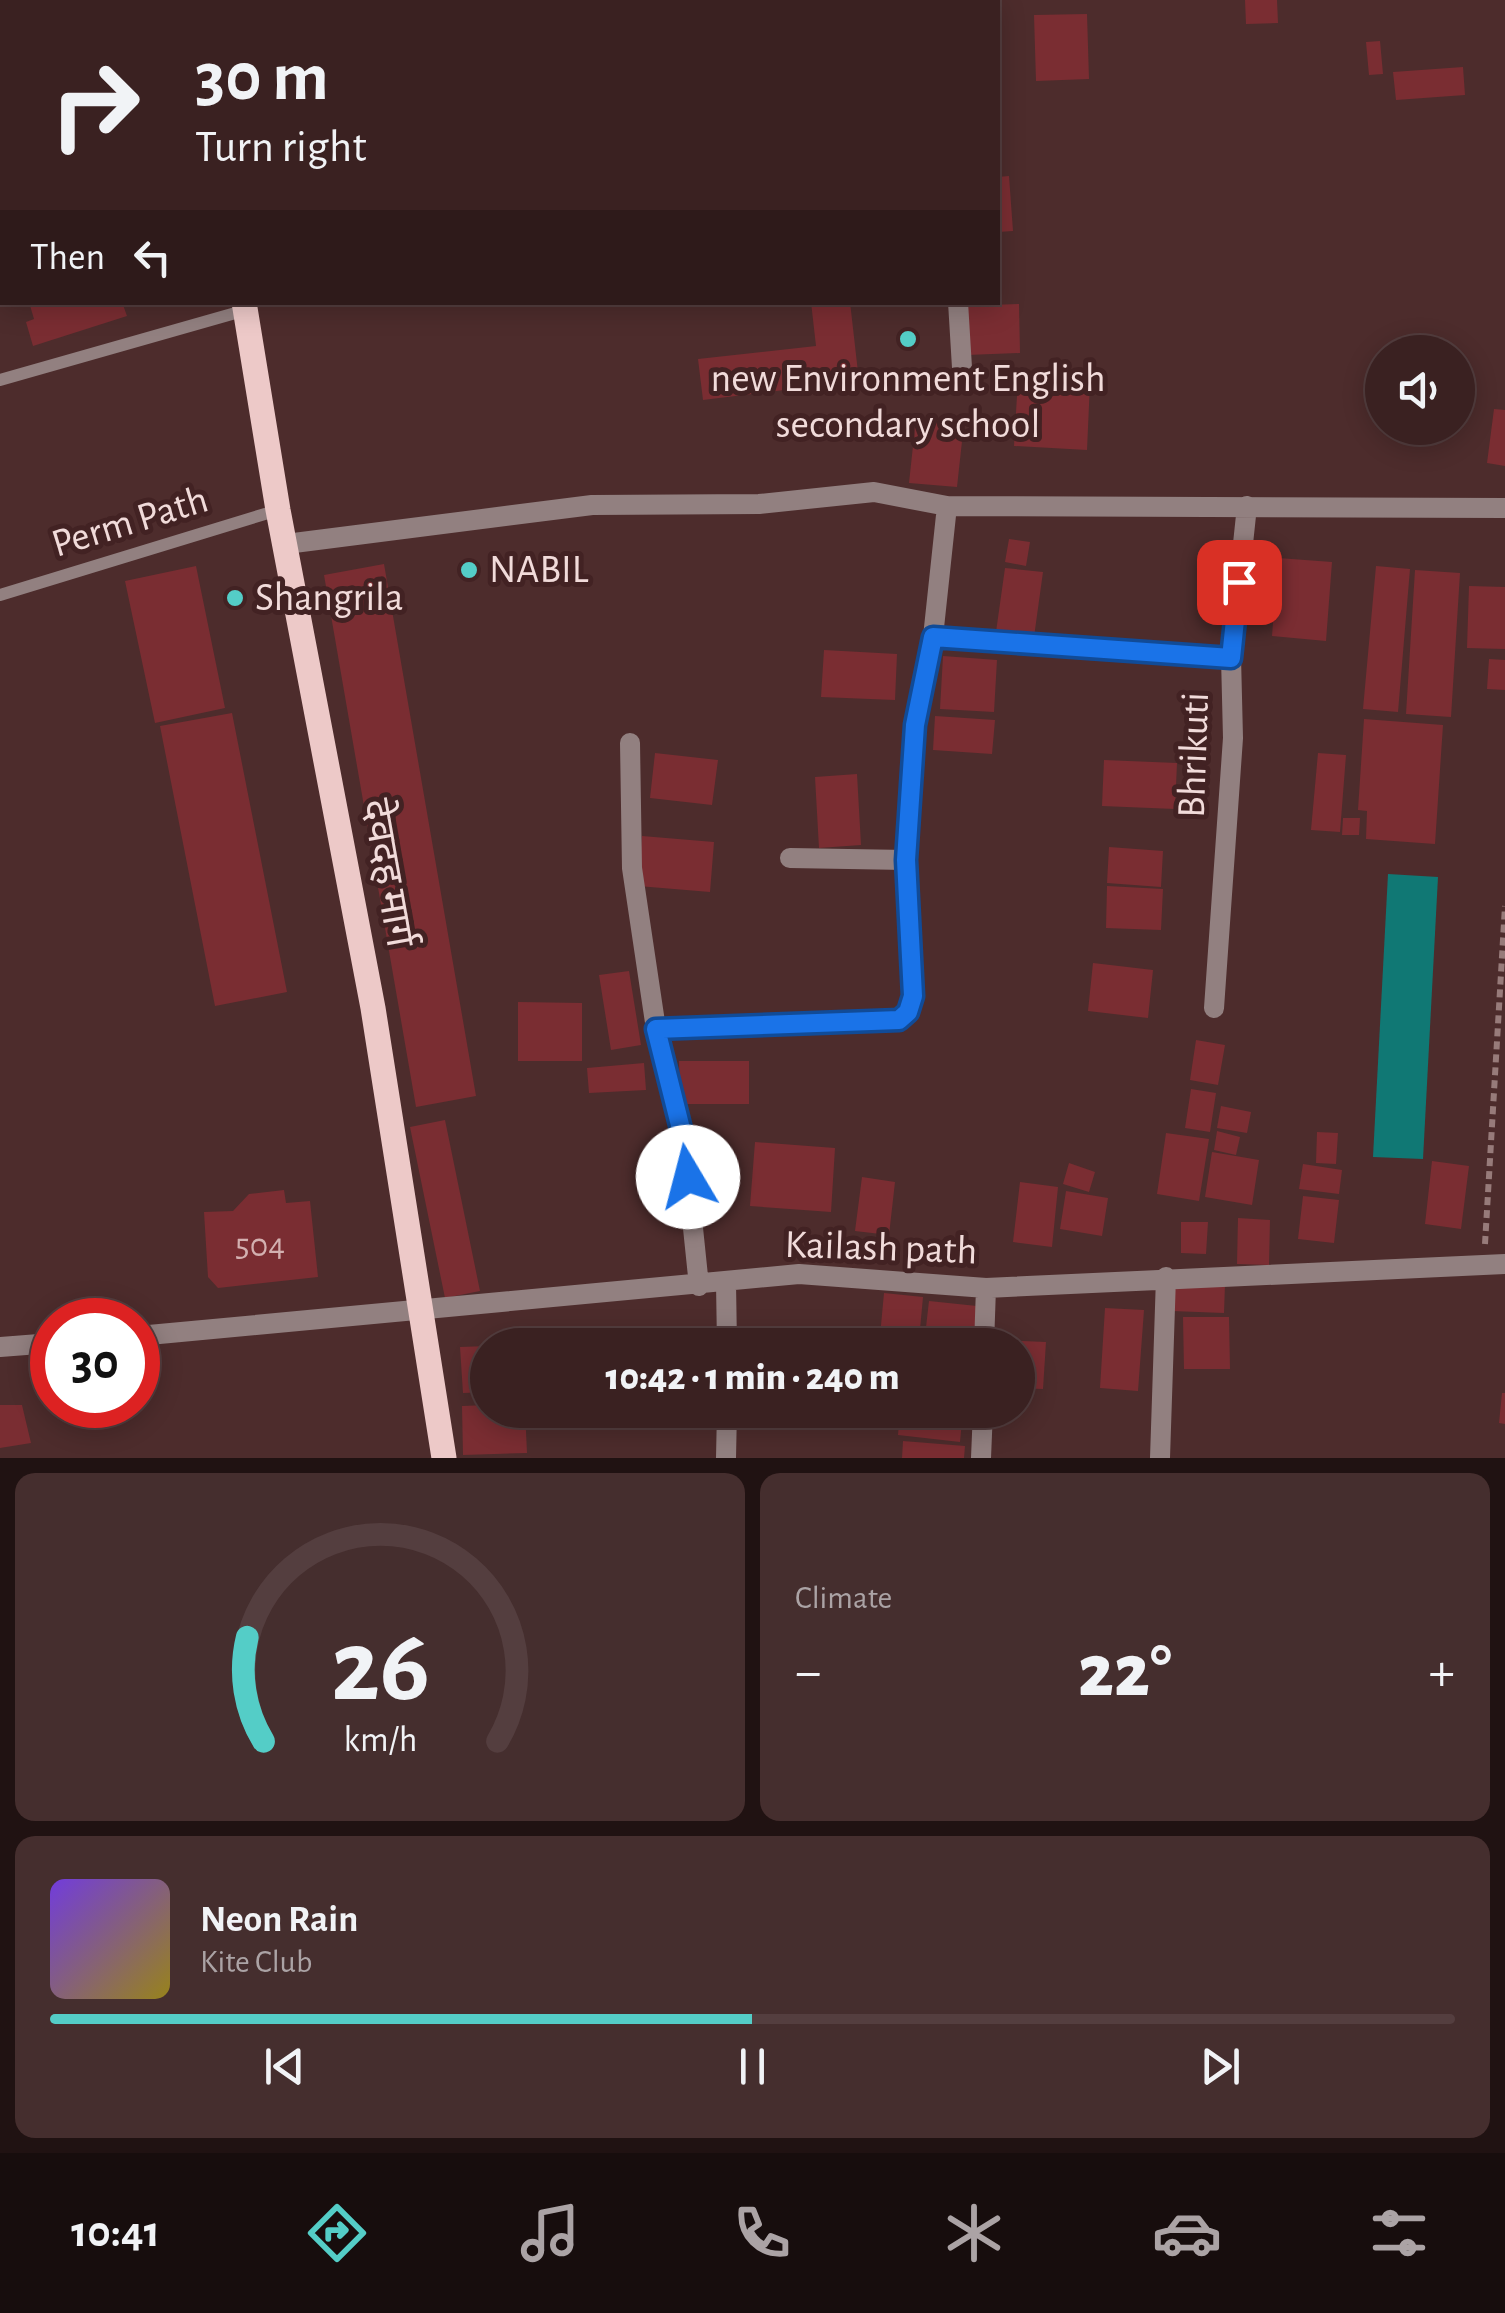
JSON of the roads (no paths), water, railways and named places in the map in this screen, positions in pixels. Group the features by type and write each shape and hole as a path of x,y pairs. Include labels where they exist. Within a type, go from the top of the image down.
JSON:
{"main road":[{"name":"देवदह मार्ग","path":"245,306 278,510 370,990 424,1312 444,1458"}],"street":[{"path":"958,305 962,384"},
{"path":"286,544 592,505 758,504 874,492 946,506 1505,508"},
{"path":"656,1029 899,1020 908,1012 913,996 906,860 915,725 933,637 946,506"},
{"name":"Bhrikuti","path":"1214,1008 1233,738 1231,658 1248,506"},
{"path":"933,637 1231,658"},
{"path":"630,744 632,868 656,1029 684,1141 699,1286"},
{"path":"790,858 906,860"},
{"name":"Kailash path","path":"160,1334 726,1284 799,1274 986,1288 1494,1264"},
{"path":"1160,1458 1166,1277"},
{"path":"726,1284 727,1328"},
{"path":"985,1328 986,1288"},
{"path":"0,1347 30,1345"},
{"path":"726,1458 727,1428"},
{"path":"980,1458 982,1428"}],"lane":[{"path":"0,380 245,306"},
{"name":"Perm Path","path":"0,595 278,510"}],"water":[{"path":"1388,874 1438,877 1423,1159 1373,1157"}],"place":[{"name":"new Environment English secondary school","path":"908,339"},
{"name":"NABIL","path":"469,570"},
{"name":"Shangrila","path":"235,598"}]}
